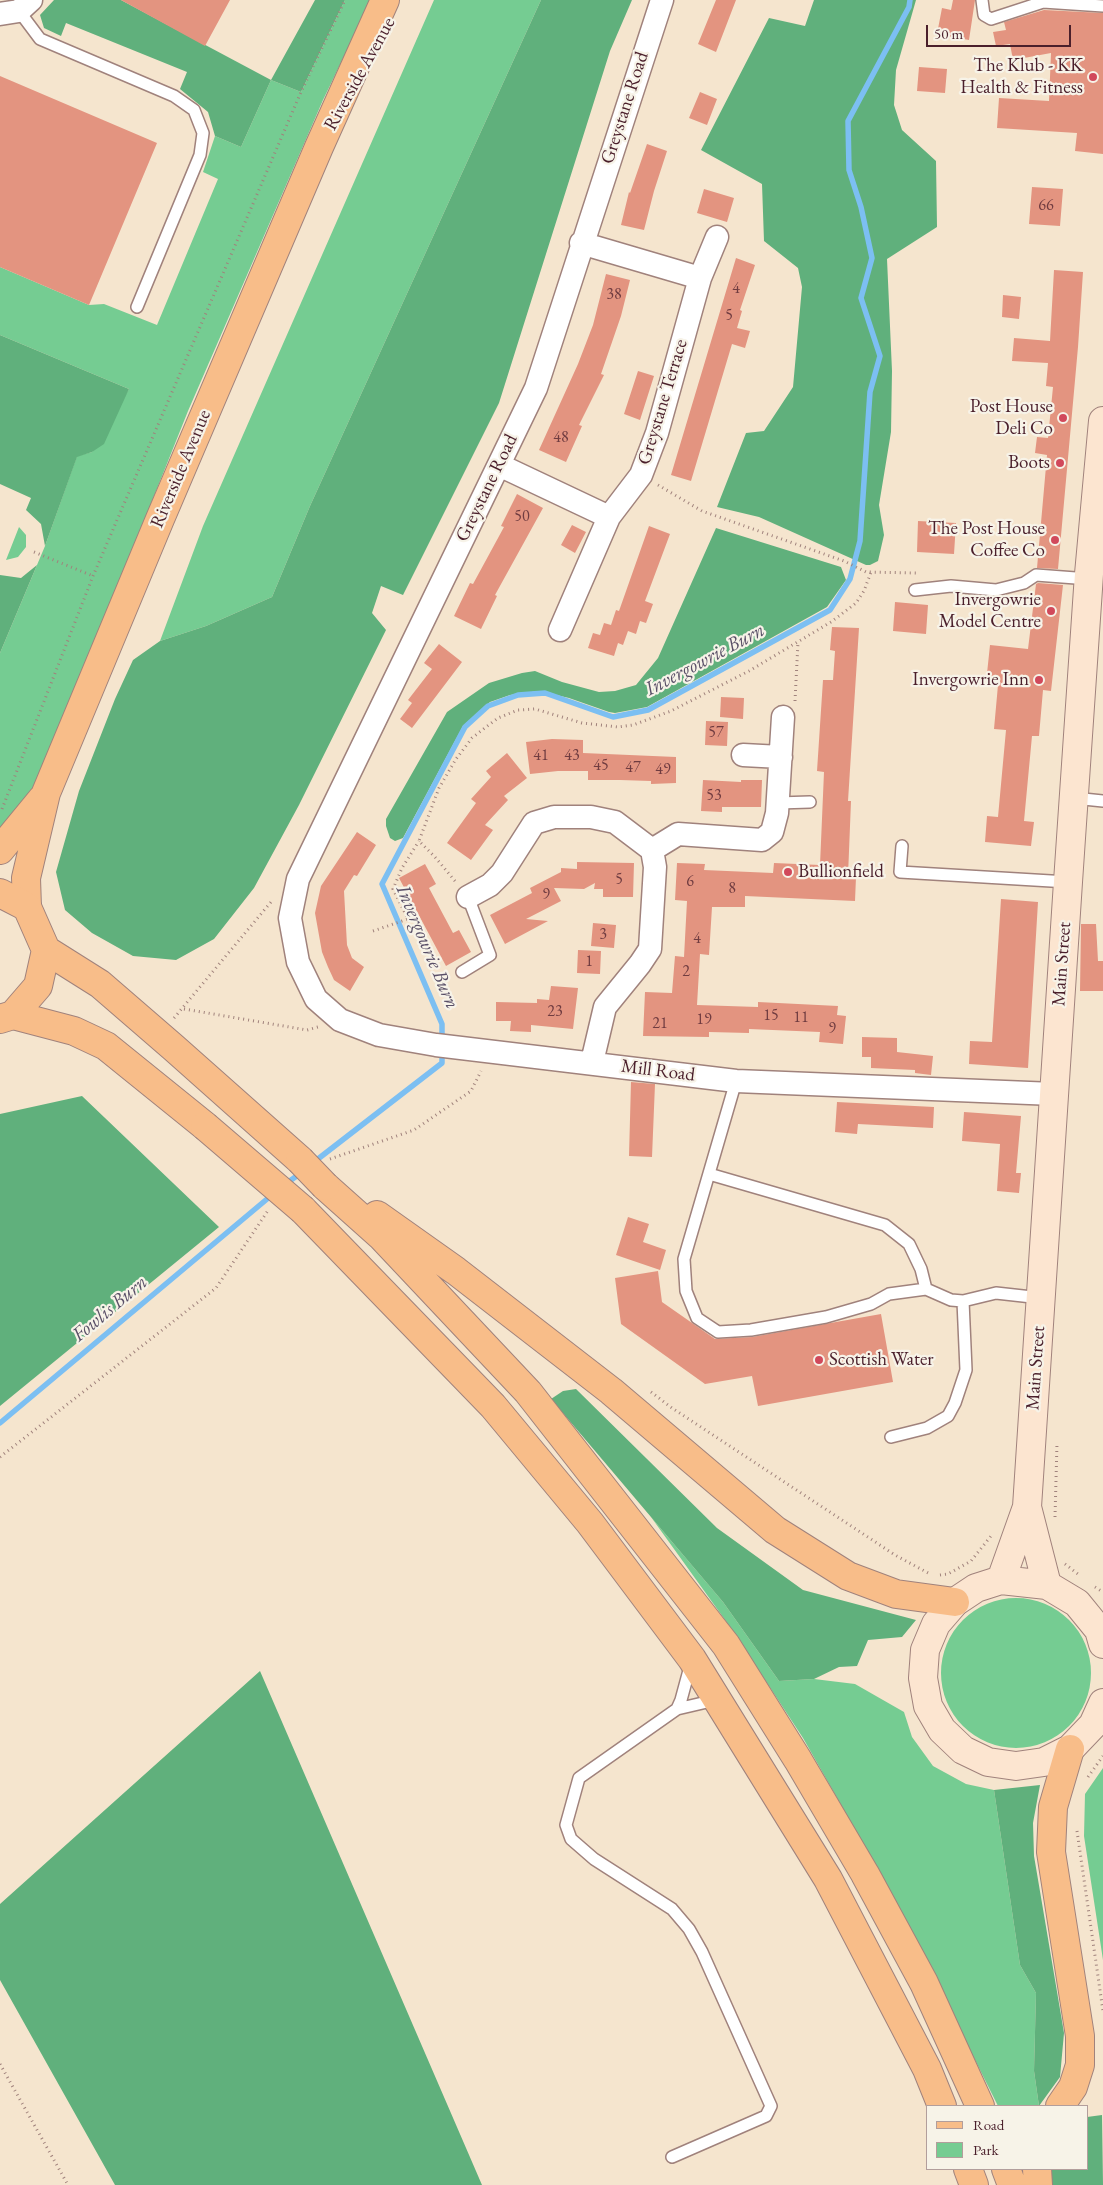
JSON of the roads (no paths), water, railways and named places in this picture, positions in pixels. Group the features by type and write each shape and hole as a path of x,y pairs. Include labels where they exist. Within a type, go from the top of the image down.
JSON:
{"main road":[{"name":"Riverside Avenue","path":"27,907 26,878 46,793 160,519 319,147 385,0"},
{"name":"Riverside Avenue","path":"319,147 401,0"},
{"name":"Riverside Avenue","path":"0,850 46,793"},
{"path":"0,893 27,907 46,950 100,984 300,1160 329,1174 611,1391 775,1530 848,1576 896,1594 955,1602"},
{"path":"6,1017 38,986 46,950"},
{"path":"6,1017 74,1031 106,1046 206,1126 303,1210 493,1406 590,1523 692,1659 721,1703 828,1879 927,2069 942,2105"},
{"path":"329,1174 381,1236 528,1392 726,1645 798,1760 865,1874 924,1984 980,2105"},
{"path":"1061,2105 1073,2087 1080,2064 1080,2036 1052,1852 1053,1807 1070,1749"},
{"path":"968,2170 974,2185"},
{"path":"1006,2170 1012,2185"},
{"path":"1037,2170 1038,2185"}],"street":[{"name":"Greystane Road","path":"298,962 290,918 298,879 536,388 581,243 662,0"},
{"name":"Greystane Terrace","path":"560,630 609,517 641,475 656,433 700,278 717,237"},
{"path":"581,243 700,278"},
{"name":"Main Street","path":"1047,1585 1028,1507 1074,798 1095,615 1089,580 1103,421"},
{"path":"499,465 609,517"},
{"path":"652,850 678,834 762,840 772,832 778,803 783,717"},
{"path":"743,755 780,757"},
{"path":"468,897 490,885 502,873 534,823 554,817 591,817 615,822 652,850 655,867 650,949 605,1007 592,1062"},
{"name":"Mill Road","path":"298,962 316,999 340,1020 379,1035 491,1052 592,1062 736,1081 1054,1094"},
{"name":"Main Street","path":"1000,1580 1028,1507"},
{"path":"1100,1717 1070,1749 1044,1762 1016,1766 988,1762 963,1750 942,1730 928,1706 923,1678 926,1650 936,1624 955,1602 976,1588 1000,1580 1047,1585 1077,1602 1099,1630 1103,1644"}],"lane":[{"path":"982,0 984,15 991,19 1043,2 1103,6"},
{"path":"17,8 40,39 174,96 194,110 203,133 200,155 137,307"},
{"path":"915,590 951,586 996,590 1024,583 1036,576 1089,580"},
{"path":"1074,798 1103,801"},
{"path":"778,803 810,802"},
{"path":"902,846 900,872 1068,882"},
{"path":"462,972 490,955 468,897"},
{"path":"736,1081 684,1260 686,1291 697,1318 718,1332 752,1330 826,1317 871,1304 890,1294 926,1289 951,1300 963,1301 996,1293 1041,1298"},
{"path":"709,1174 885,1225 909,1244 922,1269 926,1289"},
{"path":"890,1437 927,1428 948,1416 955,1403 966,1370 963,1301"},
{"path":"677,1709 682,1700 692,1659"},
{"path":"672,2157 766,2116 771,2106 702,1952 689,1929 672,1909 594,1859 571,1839 566,1825 579,1778 677,1709 707,1702 721,1703"}],"waterway":[{"name":"Invergowrie Burn","path":"442,1040 442,1024 382,884 465,727 488,706 518,695 545,693 613,717 648,710 830,610 850,579 860,541 870,392 880,356 861,298 872,258 861,207 849,170 848,121 909,7 910,0"},
{"name":"Invergowrie Burn","path":"314,1162 442,1063 442,1052"},
{"name":"Invergowrie Burn","path":"284,1185 301,1173"},
{"name":"Fowlis Burn","path":"0,1423 273,1194"}],"place":[{"name":"The Klub - KK Health & Fitness","path":"1093,77"},
{"name":"Post House Deli Co","path":"1063,418"},
{"name":"Boots","path":"1060,463"},
{"name":"The Post House Coffee Co","path":"1055,540"},
{"name":"Invergowrie Model Centre","path":"1051,611"},
{"name":"Invergowrie Inn","path":"1039,680"},
{"name":"Bullionfield","path":"788,872"},
{"name":"Scottish Water","path":"819,1360"}]}
